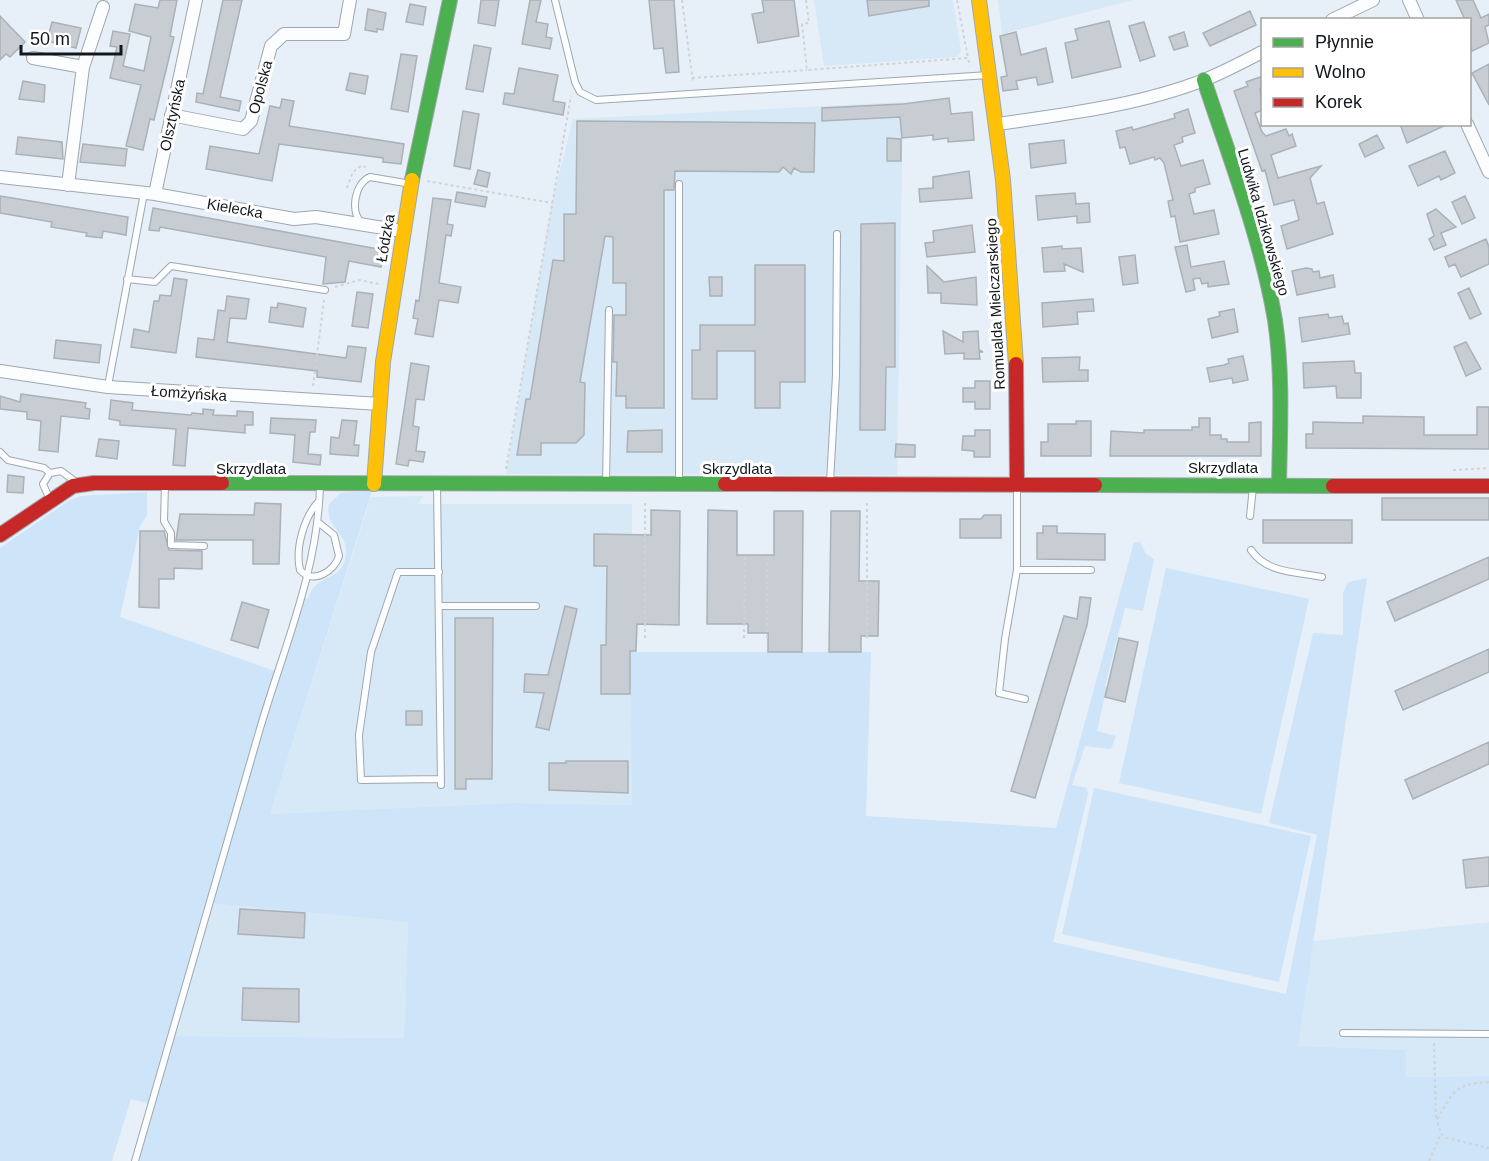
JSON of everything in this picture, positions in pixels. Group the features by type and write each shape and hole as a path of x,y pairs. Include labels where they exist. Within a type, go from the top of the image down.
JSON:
{"street":[{"name":"Olsztyńska","path":"149,193 171,115 196,0"},
{"name":"Opolska","path":"171,115 243,129 251,121 271,46 284,34 344,34 350,0"},
{"name":"Łódzka","path":"374,484 393,286 402,231 450,0"},
{"name":"Romualda Mielczarskiego","path":"979,0 998,124 1011,251 1016,340 1017,484"},
{"path":"1409,0 1417,18"},
{"path":"1336,18 1366,2"},
{"path":"68,185 83,67 103,7"},
{"path":"998,124 1113,105 1204,80 1261,53"},
{"path":"33,58 83,67"},
{"name":"Ludwika Idzikowskiego","path":"1204,80 1269,294 1279,356 1279,484"},
{"path":"1468,126 1489,172"},
{"name":"Kielecka","path":"0,177 149,193 294,219 316,217 402,231"},
{"name":"Łomżyńska","path":"0,371 108,387 380,404"},
{"name":"Skrzydlata","path":"0,535 50,501 79,485 165,483 1489,486"}],"lane":[{"path":"555,0 570,69 580,92 596,100 990,75"},
{"path":"363,225 357,219 355,208 359,186 364,179 370,177 412,181"},
{"path":"679,184 679,484"},
{"path":"108,387 127,279 149,193"},
{"path":"830,484 836,375 837,234"},
{"path":"127,279 155,282 171,266 325,290"},
{"path":"606,484 609,310"},
{"path":"0,452 3,452 8,460 44,468 50,473"},
{"path":"50,501 43,484 50,473 56,470 65,473 79,485"},
{"path":"165,483 164,521 171,533 171,545 204,546"},
{"path":"437,484 439,572 441,782 361,780 359,735 371,652 398,572 439,572"},
{"path":"1017,484 1017,570 999,693 1025,699"},
{"path":"1250,516 1254,484"},
{"path":"135,1161 260,728 309,576 319,523 320,485"},
{"path":"319,500 308,517 299,555 300,570 309,576 322,575 330,571 339,556 334,535 319,523"},
{"path":"1251,550 1256,558 1270,567 1322,577"},
{"path":"1017,570 1091,570"},
{"path":"439,606 536,606"},
{"path":"1343,1033 1489,1034"}],"path":[{"path":"682,0 694,94"},
{"path":"806,0 809,23 802,24 807,70"},
{"path":"957,0 972,76"},
{"path":"692,78 968,58"},
{"path":"505,484 571,96"},
{"path":"347,189 353,172 361,166 370,168"},
{"path":"412,181 552,203"},
{"path":"311,401 325,290 359,280 393,286"},
{"path":"1451,471 1489,468"},
{"path":"645,484 645,638"},
{"path":"867,638 868,484"},
{"path":"744,638 745,557"},
{"path":"766,638 767,559"},
{"path":"1434,1034 1437,1120 1442,1134 1447,1138 1489,1148"},
{"path":"1437,1120 1449,1097 1465,1083 1489,1082"},
{"path":"1429,1161 1442,1134"}],"shaded area":[{"path":"814,0 953,0 961,51 957,57 824,66"},
{"path":"998,0 1133,0 1002,34"},
{"path":"903,102 897,475 506,474 552,203 573,119"},
{"path":"372,491 270,814 511,803 632,805 630,652 871,652 866,816 1056,828 1134,542 1140,542 1146,554 1154,559 1143,611 1125,608 1105,686 1107,687 1097,731 1116,736 1111,749 1085,746 1072,785 1087,788 1088,794 1053,942 1286,994 1317,835 1269,823 1313,633 1343,635 1343,593 1348,582 1367,578 1298,1046 1406,1050 1406,1077 1489,1076 1489,1161 135,1161 151,1104 131,1099 112,1161 0,1161 0,548 70,500 81,496 147,492 147,515 140,526 120,617 278,672 303,597 308,599 316,585 334,575 344,564 346,547 328,512 329,504 341,493","holes":["210,903 408,922 404,1038 172,1036"]},
{"path":"423,496 418,504 632,504 632,805 511,803 270,814 371,497"},
{"path":"1166,568 1309,599 1261,814 1119,783"},
{"path":"1094,788 1311,836 1279,982 1062,934"},
{"path":"210,903 408,922 404,1038 172,1036"},
{"path":"1489,922 1489,1076 1406,1077 1405,1050 1298,1046 1313,941"}],"building":[{"path":"160,0 177,0 170,36 174,37 154,120 150,119 143,150 126,146 141,85 110,78 117,47 110,46 113,31 130,34 123,66 144,71 151,37 129,31 135,4 158,8"},
{"path":"223,0 242,0 220,97 241,101 239,111 196,102 197,93 203,94"},
{"path":"481,0 499,0 495,26 478,23"},
{"path":"530,0 541,0 536,22 548,24 546,37 552,38 550,49 522,44"},
{"path":"649,0 674,0 679,72 666,73 663,48 654,49"},
{"path":"762,0 794,0 799,36 758,43 752,14 764,12"},
{"path":"867,0 929,0 929,6 869,16"},
{"path":"1456,0 1473,0 1481,18 1489,14 1489,25 1485,27 1489,43 1471,52 1471,18 1464,18"},
{"path":"410,4 426,7 423,25 406,22"},
{"path":"368,9 386,13 383,30 377,29 377,32 365,30"},
{"path":"1250,11 1256,25 1210,46 1203,33"},
{"path":"0,16 25,42 10,57 6,54 0,60"},
{"path":"1109,21 1121,67 1072,78 1065,43 1078,40 1075,29"},
{"path":"52,22 81,28 76,48 47,41"},
{"path":"1144,22 1155,56 1140,61 1129,26"},
{"path":"1016,32 1021,55 1046,48 1053,82 1038,85 1036,77 1016,81 1018,89 1003,91 1001,77 1007,76 1000,36"},
{"path":"1184,32 1188,46 1174,50 1169,37"},
{"path":"474,45 491,48 483,92 466,89"},
{"path":"401,54 417,56 408,112 391,109"},
{"path":"1489,64 1489,105 1472,73"},
{"path":"519,68 558,75 553,101 565,103 563,115 503,104 505,93 514,94"},
{"path":"350,73 368,76 365,94 346,90"},
{"path":"1261,77 1261,111 1255,113 1262,132 1266,136 1286,129 1289,136 1292,134 1296,146 1271,155 1278,178 1321,166 1310,178 1317,204 1324,202 1333,234 1287,249 1281,226 1299,220 1294,200 1274,205 1265,170 1262,171 1234,91 1248,86 1246,82"},
{"path":"23,81 45,85 44,102 19,99"},
{"path":"949,98 951,114 972,112 974,140 948,142 948,138 933,140 933,135 902,138 900,117 822,121 822,108 903,104"},
{"path":"282,99 294,101 289,126 404,144 401,164 383,162 383,158 279,144 272,181 206,169 210,146 259,154 270,106 280,108"},
{"path":"1188,109 1195,133 1182,137 1183,142 1174,145 1181,166 1203,160 1210,184 1195,188 1195,192 1189,194 1194,214 1214,210 1219,234 1180,242 1175,216 1171,217 1168,201 1173,200 1164,163 1160,158 1155,160 1154,157 1130,164 1125,147 1120,148 1116,131 1132,127 1133,130 1175,118 1174,114"},
{"path":"463,111 479,114 470,169 454,166"},
{"path":"577,121 815,123 814,172 801,172 794,168 791,174 783,167 779,172 675,171 674,190 664,190 664,408 626,408 626,396 616,396 617,362 613,362 614,315 626,315 626,283 613,283 613,237 605,236 580,382 585,383 584,435 576,443 541,443 541,455 517,455 526,399 530,399 553,260 564,261 564,214 576,214"},
{"path":"1401,126 1444,126 1407,143"},
{"path":"1377,135 1384,148 1365,157 1359,144"},
{"path":"18,137 62,142 63,159 16,154"},
{"path":"887,138 901,139 901,161 887,161"},
{"path":"1064,140 1066,163 1031,168 1029,144"},
{"path":"83,144 127,149 125,166 80,162"},
{"path":"1445,151 1455,173 1441,180 1439,176 1418,186 1409,166"},
{"path":"478,170 490,173 487,187 474,184"},
{"path":"969,171 972,198 920,202 919,189 933,188 933,177"},
{"path":"457,192 487,197 485,207 455,202"},
{"path":"1075,193 1076,204 1089,203 1090,222 1077,223 1077,216 1038,220 1036,196"},
{"path":"0,196 128,217 126,235 103,231 102,238 86,236 87,233 51,227 52,222 0,213"},
{"path":"1465,196 1475,218 1462,224 1452,202"},
{"path":"433,198 451,200 447,224 453,225 451,236 446,235 439,283 461,287 458,303 439,300 433,337 415,334 418,319 413,318 416,300 419,301"},
{"path":"153,208 384,250 381,267 349,261 345,282 323,284 326,257 160,227 159,231 149,230"},
{"path":"1436,209 1456,227 1441,233 1446,245 1434,250 1429,239 1434,236 1427,214"},
{"path":"895,223 895,367 886,367 885,430 860,430 861,224"},
{"path":"972,225 975,252 927,257 925,243 934,242 933,231"},
{"path":"1486,239 1489,247 1489,264 1461,277 1455,264 1449,267 1445,257"},
{"path":"1187,245 1191,267 1224,261 1229,284 1208,287 1208,283 1202,284 1200,278 1193,279 1195,290 1186,292 1175,247"},
{"path":"1062,246 1062,249 1081,248 1083,272 1064,264 1065,271 1044,272 1042,248"},
{"path":"1135,255 1138,283 1123,285 1119,257"},
{"path":"755,265 805,265 805,382 780,382 780,408 755,408 755,351 717,351 717,399 692,399 692,350 700,350 700,325 755,325"},
{"path":"927,266 944,282 976,277 977,305 941,303 941,293 928,293"},
{"path":"1312,269 1313,272 1319,271 1320,278 1333,275 1335,287 1297,295 1292,271"},
{"path":"709,277 722,277 722,296 710,296"},
{"path":"174,278 187,280 176,353 131,347 134,329 149,332 154,301 159,301 160,295 171,296"},
{"path":"1469,288 1481,314 1470,319 1458,293"},
{"path":"357,292 373,294 368,328 352,326"},
{"path":"227,296 249,299 246,319 230,318 227,342 346,358 348,346 366,348 361,382 317,377 317,371 196,357 198,338 214,340 218,310 225,311"},
{"path":"1093,299 1094,311 1077,312 1078,324 1043,327 1042,303"},
{"path":"278,303 306,308 303,327 269,322 271,307 277,308"},
{"path":"1234,309 1238,332 1212,338 1208,319 1220,316 1219,312"},
{"path":"1328,314 1329,318 1342,316 1344,324 1348,323 1350,334 1302,342 1299,318"},
{"path":"943,331 963,342 963,332 978,331 979,350 983,352 979,352 980,359 964,359 964,353 945,354"},
{"path":"56,340 101,345 99,363 54,358"},
{"path":"1466,342 1481,369 1466,376 1454,347"},
{"path":"1243,356 1248,380 1233,383 1232,378 1210,382 1207,368 1224,365 1229,363 1228,359"},
{"path":"1080,357 1079,370 1088,370 1088,381 1043,382 1042,358"},
{"path":"1354,361 1355,373 1361,373 1361,398 1337,398 1336,386 1304,388 1303,363"},
{"path":"411,363 429,366 424,400 416,399 413,426 419,427 416,451 425,452 423,462 409,460 408,466 396,464"},
{"path":"975,381 990,381 990,409 975,409 975,402 963,402 963,388 975,388"},
{"path":"21,394 86,403 85,408 90,409 89,419 61,416 58,452 39,450 41,421 27,419 27,412 0,409 0,396 20,402"},
{"path":"111,400 133,403 132,410 191,415 192,413 203,414 203,409 214,410 213,415 237,416 237,411 253,412 253,425 245,425 245,433 188,428 185,466 173,465 176,429 120,425 120,421 109,419"},
{"path":"1477,407 1489,407 1489,449 1306,448 1306,434 1313,434 1313,422 1363,423 1363,416 1424,417 1424,435 1477,435"},
{"path":"271,418 316,420 315,432 310,432 308,454 321,455 320,465 293,462 295,435 270,433"},
{"path":"1199,418 1210,418 1210,435 1221,435 1221,439 1227,439 1227,442 1249,442 1249,423 1261,422 1261,456 1110,456 1111,431 1144,433 1144,430 1192,430 1192,427 1199,427"},
{"path":"342,420 357,421 354,445 359,445 358,456 330,454 331,437 339,438"},
{"path":"1076,421 1091,421 1091,456 1041,456 1041,442 1048,442 1048,424 1076,424"},
{"path":"662,430 662,452 627,452 628,431"},
{"path":"975,430 990,430 990,457 974,457 974,451 962,450 963,436 975,436"},
{"path":"99,439 119,441 117,459 96,456"},
{"path":"896,444 915,445 915,457 895,457"},
{"path":"8,475 24,477 23,493 7,492"},
{"path":"1382,498 1489,498 1489,520 1382,520"},
{"path":"255,503 281,504 279,564 253,564 253,540 176,540 180,514 254,515"},
{"path":"651,510 680,511 679,625 637,624 636,651 630,651 630,694 601,694 601,645 606,645 607,566 594,566 594,534 651,535"},
{"path":"708,510 737,511 737,555 774,555 774,511 803,511 802,652 768,652 768,633 748,633 748,624 707,624"},
{"path":"831,511 860,511 859,581 879,581 878,636 861,636 861,652 829,652"},
{"path":"984,515 1001,515 1001,538 960,538 960,519 981,519"},
{"path":"1263,520 1352,520 1352,543 1263,543"},
{"path":"1043,526 1057,526 1057,533 1105,534 1105,560 1037,559 1037,533 1043,533"},
{"path":"140,531 164,531 169,550 202,551 202,569 174,568 174,579 159,579 159,608 139,607"},
{"path":"1489,557 1489,579 1395,621 1387,602"},
{"path":"1080,597 1091,598 1087,625 1035,798 1011,791 1064,616 1077,619"},
{"path":"242,602 269,610 258,648 231,640"},
{"path":"565,606 577,609 549,730 536,727 544,693 524,692 525,674 548,675"},
{"path":"455,618 493,618 492,779 466,779 466,789 455,789"},
{"path":"1119,638 1138,642 1125,702 1105,697"},
{"path":"1489,649 1489,672 1403,710 1395,691"},
{"path":"406,711 422,711 422,725 406,725"},
{"path":"1489,742 1489,764 1413,799 1405,780"},
{"path":"566,761 628,761 628,793 549,790 549,763 566,763"},
{"path":"1489,857 1489,886 1466,888 1463,860"},
{"path":"240,909 305,913 304,938 238,934"},
{"path":"243,988 299,989 299,1022 242,1020"}],"traffic: fast":[{"path":"412,180 450,0"},
{"path":"1204,80 1262,259 1275,320 1280,381 1279,484"},
{"path":"222,483 725,484"},
{"path":"1095,485 1333,486"}],"traffic: slow":[{"path":"979,0 1003,180 1016,364"},
{"path":"374,484 383,362 412,180"}],"traffic: jam":[{"path":"1016,364 1017,484"},
{"path":"0,535 73,486 94,483 222,483"},
{"path":"725,484 1095,485"},
{"path":"1333,486 1489,486"}]}
